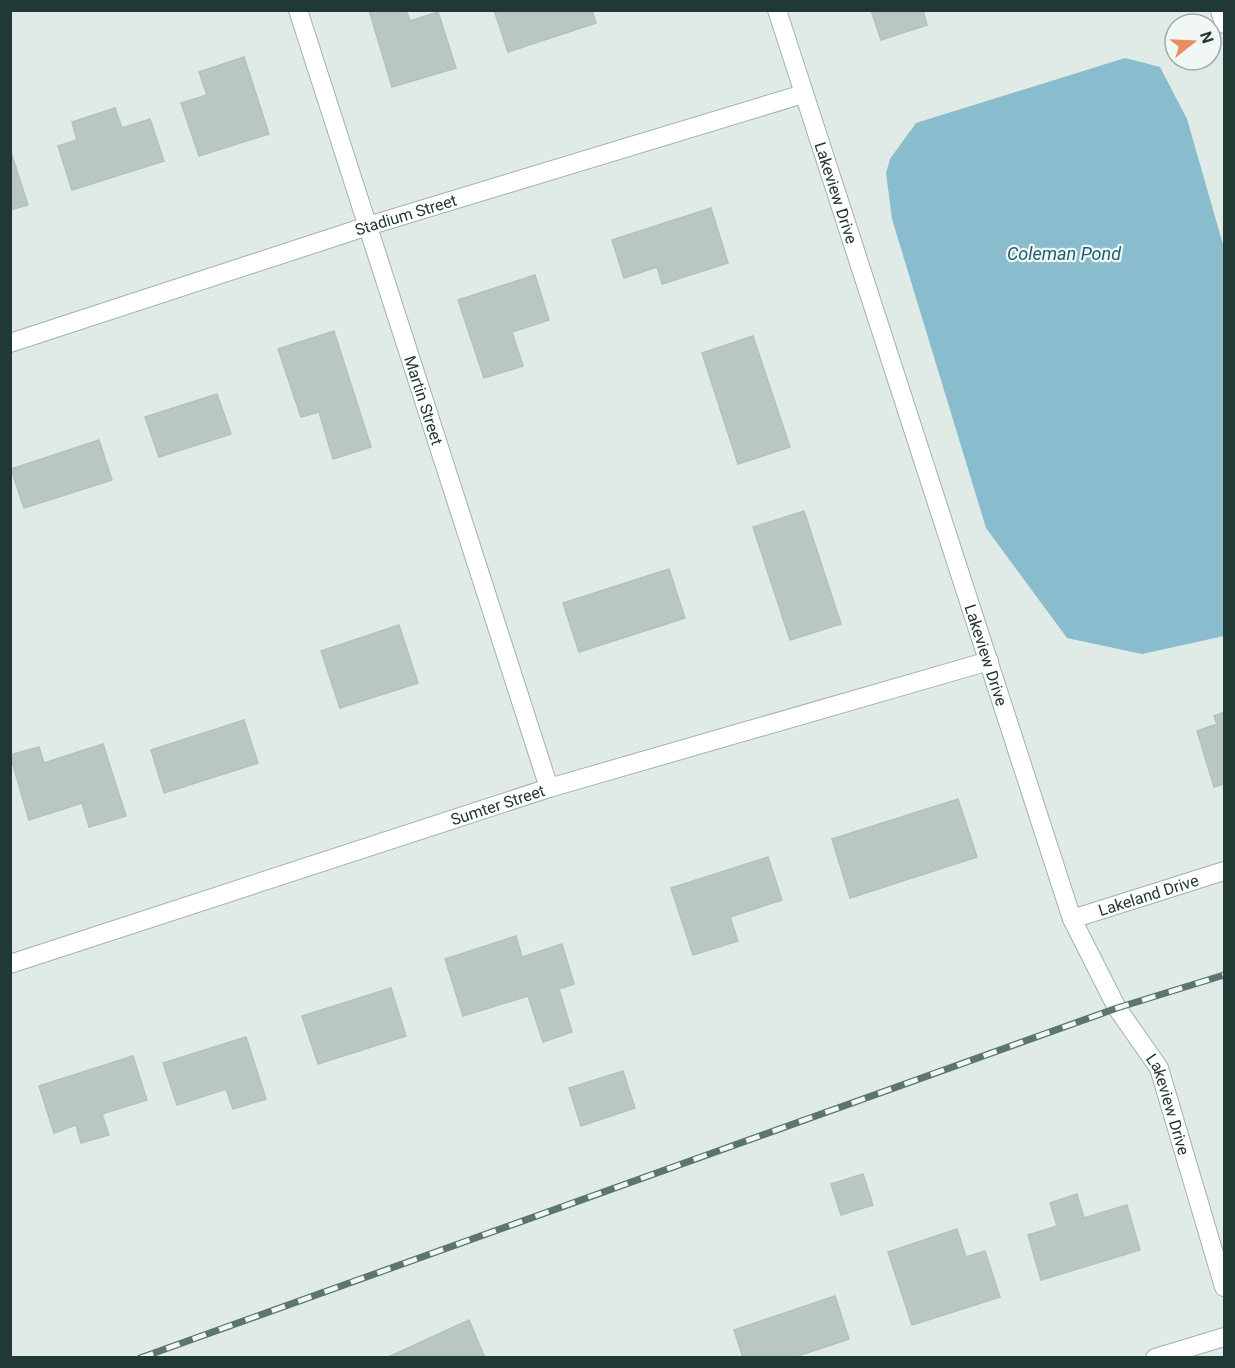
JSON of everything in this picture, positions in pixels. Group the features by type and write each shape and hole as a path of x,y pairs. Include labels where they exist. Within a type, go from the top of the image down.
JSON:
{"street":[{"name":"Martin Street","path":"298,10 549,788"},
{"name":"Lakeview Drive","path":"777,10 1072,919 1118,1008 1159,1068 1224,1287"},
{"path":"1220,10 1224,24"},
{"name":"Stadium Street","path":"10,343 368,226 803,94"},
{"name":"Sumter Street","path":"10,964 549,788 989,661"},
{"name":"Lakeland Drive","path":"1072,919 1224,871"},
{"path":"1155,1358 1224,1337"}],"water":[{"name":"Coleman Pond","path":"1125,58 1160,67 1187,119 1224,248 1224,636 1142,654 1067,638 986,528 892,219 886,173 890,159 916,123"}],"building":[{"path":"369,10 406,10 410,21 438,12 456,68 392,87"},
{"path":"494,10 592,10 596,23 508,52"},
{"path":"871,10 923,10 927,25 881,40"},
{"path":"244,57 269,134 199,156 181,103 207,95 199,72"},
{"path":"115,108 122,128 150,119 164,161 72,190 58,146 77,140 72,122"},
{"path":"10,149 28,205 10,210"},
{"path":"711,208 728,263 662,284 657,267 624,278 612,240"},
{"path":"535,275 549,320 512,332 523,366 484,378 458,300"},
{"path":"334,331 371,447 333,459 319,412 301,417 278,349"},
{"path":"753,336 790,447 738,464 702,353"},
{"path":"217,394 231,434 159,457 145,417"},
{"path":"99,440 112,480 24,508 11,469"},
{"path":"804,511 841,624 790,640 753,527"},
{"path":"669,569 685,618 579,652 563,603"},
{"path":"399,625 418,683 340,708 321,651"},
{"path":"1224,712 1224,784 1214,787 1197,731 1217,724 1214,716"},
{"path":"244,720 258,763 164,793 151,750"},
{"path":"103,744 126,816 89,827 82,803 29,820 10,755 39,747 44,763"},
{"path":"958,799 977,857 850,898 832,839"},
{"path":"768,857 782,900 730,917 738,941 693,955 671,888"},
{"path":"516,936 522,957 562,944 574,984 559,989 572,1032 543,1042 528,996 463,1016 445,959"},
{"path":"391,988 406,1036 318,1064 302,1016"},
{"path":"246,1037 266,1099 233,1109 226,1089 177,1105 163,1063"},
{"path":"133,1056 147,1100 102,1114 109,1135 81,1143 76,1125 54,1133 39,1086"},
{"path":"623,1071 635,1108 581,1126 569,1088"},
{"path":"863,1174 873,1205 841,1215 831,1184"},
{"path":"1077,1194 1084,1218 1127,1205 1140,1250 1041,1280 1028,1235 1057,1226 1050,1203"},
{"path":"957,1229 966,1257 985,1251 1000,1297 912,1325 888,1252"},
{"path":"835,1296 849,1339 792,1358 743,1358 734,1330"},
{"path":"469,1320 485,1358 386,1358"}],"railway":[{"path":"140,1358 1117,1008 1224,975"}]}
